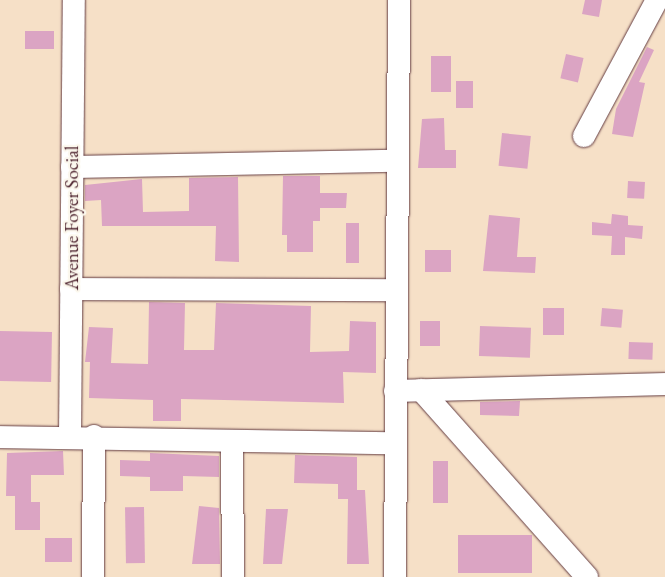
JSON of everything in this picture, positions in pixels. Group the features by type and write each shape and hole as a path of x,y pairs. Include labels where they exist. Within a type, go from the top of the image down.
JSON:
{"street":[{"name":"Avenue Foyer Social","path":"70,436 74,0"},
{"path":"395,577 396,160 400,0"},
{"path":"584,136 657,0"},
{"path":"72,167 396,160"},
{"path":"71,289 396,290"},
{"path":"396,391 665,384"},
{"path":"421,390 587,577"},
{"path":"93,577 94,436"},
{"path":"0,437 94,436 232,441 396,443"},
{"path":"232,441 233,577"}],"building":[{"path":"585,0 602,0 599,17 582,14"},
{"path":"25,31 54,31 54,49 25,49"},
{"path":"647,47 654,50 639,82 645,83 633,137 612,134 616,109"},
{"path":"566,54 584,58 578,82 560,78"},
{"path":"431,56 451,56 451,92 431,92"},
{"path":"456,81 473,81 473,108 456,108"},
{"path":"444,118 445,150 456,150 456,168 418,168 422,119"},
{"path":"502,133 531,136 527,169 499,166"},
{"path":"283,176 320,176 320,193 347,193 346,208 320,208 320,221 313,221 313,252 287,252 287,235 282,235"},
{"path":"238,177 239,262 215,261 216,226 102,226 101,200 85,201 85,185 142,179 143,212 189,211 189,178"},
{"path":"628,181 645,182 644,199 627,198"},
{"path":"612,214 628,216 628,225 643,226 642,239 625,237 625,255 611,255 612,236 592,235 592,222 611,224"},
{"path":"489,215 520,218 517,257 536,257 535,273 483,271"},
{"path":"346,223 359,223 359,263 346,263"},
{"path":"425,250 451,250 451,272 425,272"},
{"path":"149,302 185,303 184,350 214,350 216,303 311,306 310,352 349,351 350,321 376,322 376,373 343,372 344,403 181,399 181,421 153,421 153,400 89,398 90,362 85,362 89,327 113,328 111,363 148,364"},
{"path":"543,308 564,308 564,335 543,335"},
{"path":"602,308 623,310 621,328 600,326"},
{"path":"420,321 440,321 440,346 420,346"},
{"path":"480,326 531,328 530,358 479,356"},
{"path":"0,331 52,332 51,382 0,381"},
{"path":"629,342 653,343 652,360 628,359"},
{"path":"520,401 519,416 480,415 480,402"},
{"path":"63,451 64,475 31,475 31,502 40,502 40,530 15,530 15,496 6,496 7,453"},
{"path":"150,453 219,456 219,477 183,476 183,491 150,491 150,477 120,476 120,460 150,461"},
{"path":"295,455 357,457 357,490 365,490 369,564 347,564 348,499 338,499 338,484 294,483"},
{"path":"433,461 448,461 448,503 433,503"},
{"path":"199,506 219,508 220,564 192,564"},
{"path":"125,507 144,507 145,563 126,563"},
{"path":"266,509 288,509 282,564 263,564"},
{"path":"458,535 532,535 532,573 458,573"},
{"path":"45,538 72,538 72,562 45,562"}]}
